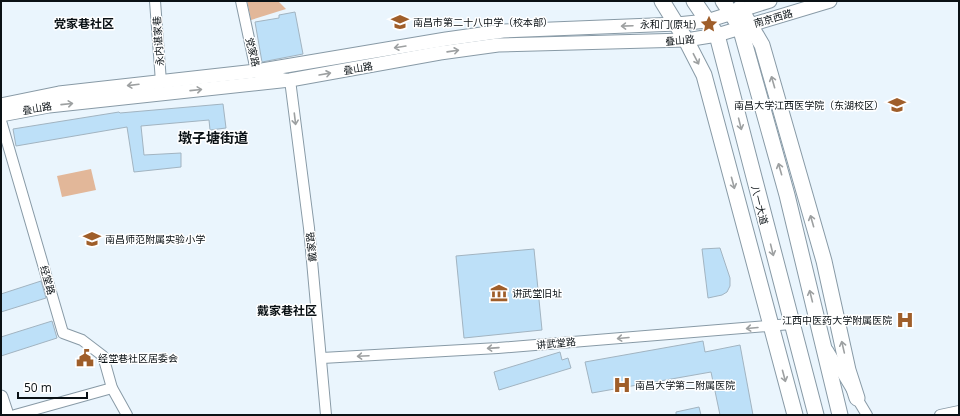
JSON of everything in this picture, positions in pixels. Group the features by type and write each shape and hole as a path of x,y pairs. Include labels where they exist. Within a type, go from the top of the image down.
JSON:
{"highway":[{"path":"662,1 686,40 704,75 794,415"},
{"name":"八一大道","path":"694,1 716,35 816,415"},
{"path":"723,1 736,8 745,26 840,415"},
{"path":"745,26 762,45 824,261 848,370 857,398"}],"main road":[{"name":"南京西路","path":"707,21 736,8 770,1"},
{"name":"南京西路","path":"716,35 830,1"},
{"name":"叠山路","path":"1,105 60,93 256,71 446,39 503,31 676,24 707,21"},
{"name":"叠山路","path":"1,115 48,106 290,80 440,53 498,45 686,40 716,35"},
{"path":"1,397 7,415"}],"street":[{"name":"永内谌家巷","path":"155,1 161,82"},
{"name":"党家路","path":"241,1 256,71 290,80"},
{"name":"戴家路","path":"290,80 309,228 326,415"},
{"name":"经堂路","path":"1,121 63,333 82,340 103,356 112,388 127,415"},
{"name":"讲武堂路","path":"322,358 498,348 791,324"},
{"path":"822,340 867,415"},
{"path":"16,415 112,388"},
{"path":"940,415 958,413"}],"shaded area":[{"path":"247,1 278,1 286,9 251,20"},
{"path":"91,169 96,190 62,197 57,176"}],"building":[{"path":"295,12 303,54 262,62 255,22 279,18 279,15"},
{"path":"223,104 226,128 210,130 209,120 141,126 144,155 181,153 181,167 134,172 127,127 16,146 13,129 119,112"},
{"path":"720,248 730,278 730,286 727,292 722,295 708,298 702,249"},
{"name":"讲武堂旧址","path":"534,249 542,330 464,338 456,256"},
{"path":"41,281 46,298 1,312 1,294"},
{"path":"52,321 57,338 1,356 1,337"},
{"path":"703,341 705,352 740,345 753,415 720,415 711,372 592,393 585,362"},
{"path":"560,352 562,360 568,358 571,368 499,390 494,372"},
{"path":"699,407 701,415 676,415 676,412"}],"place":[{"name":"南昌市第二十八中学（校本部）","path":"400,22"},
{"name":"永和门(原址)","path":"709,24"},
{"name":"南昌大学江西医学院（东湖校区）","path":"897,105"},
{"name":"南昌师范附属实验小学","path":"92,239"},
{"name":"讲武堂旧址","path":"499,293"},
{"name":"江西中医药大学附属医院","path":"905,320"},
{"name":"经堂巷社区居委会","path":"85,358"},
{"name":"南昌大学第二附属医院","path":"622,385"}],"district":[{"name":"党家巷社区","path":"84,24"},
{"name":"墩子塘街道","path":"213,138"},
{"name":"戴家巷社区","path":"287,311"}]}
